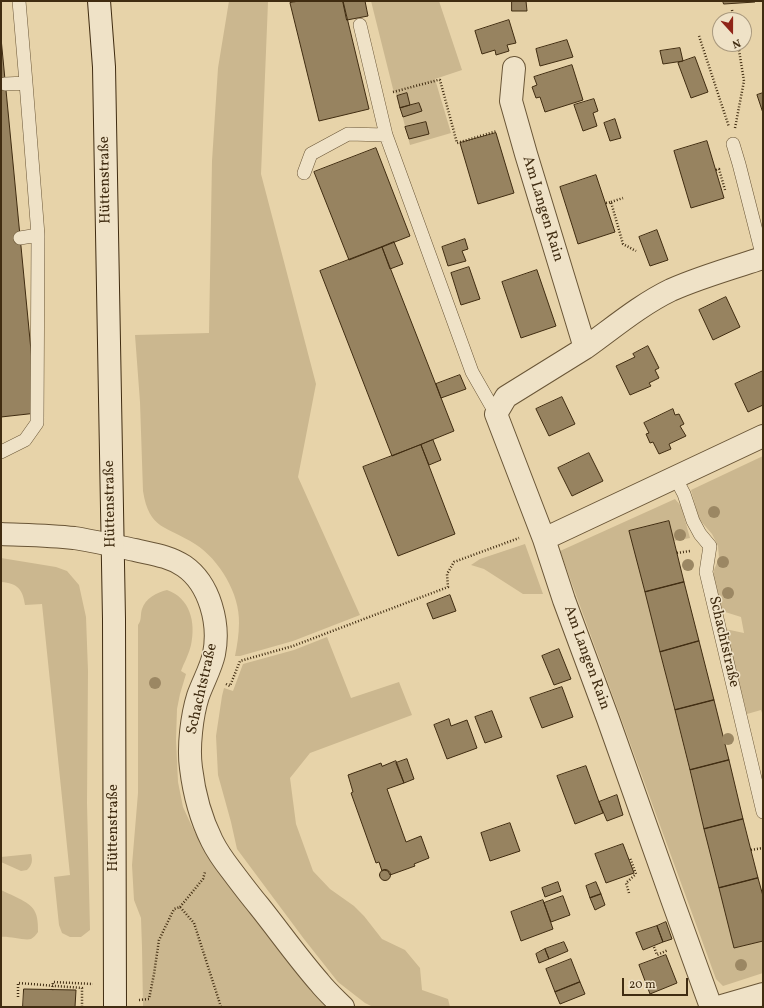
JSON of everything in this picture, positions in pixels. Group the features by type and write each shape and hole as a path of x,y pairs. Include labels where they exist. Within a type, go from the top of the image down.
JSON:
{"street":[{"name":"Hüttenstraße","path":"100,1 104,75 114,619 114,1007"},
{"name":"Am Langen Rain","path":"514,68 511,101 585,348"},
{"path":"496,414 506,397 585,348 646,304 671,290 763,258"},
{"name":"Am Langen Rain","path":"496,414 544,539 564,600 711,1007"},
{"path":"544,539 763,436"},
{"name":"Schachtstraße","path":"1,534 74,538 159,554 175,560 195,575 210,602 214,616 216,633 212,660 198,698 193,719 191,744 190,767 194,790 202,816 212,841 221,856 256,903 320,983 343,1007"},
{"path":"728,1006 763,994"}],"lane":[{"path":"1,452 25,440 37,423 38,235 19,1"},
{"path":"360,26 378,96 386,135 472,372 496,414"},
{"path":"5,84 26,82"},
{"path":"304,173 311,154 348,134 386,135"},
{"path":"733,144 740,164 763,258"},
{"path":"20,238 38,235"},
{"name":"Schachtstraße","path":"675,477 684,494 693,521 700,534 710,546 706,572 763,812"}],"path":[{"path":"699,36 729,125 733,144"},
{"path":"733,144 744,81 739,52"},
{"path":"378,96 440,80 457,143 497,130 500,138"},
{"path":"606,203 623,198"},
{"path":"611,202 623,244 636,251"},
{"path":"238,666 240,661 293,646 448,586 447,574 454,562 521,537"},
{"path":"751,850 763,848"},
{"path":"628,894 626,882 636,874 630,858"},
{"path":"139,1000 149,999 159,940 174,909 180,907 203,879 207,867"},
{"path":"180,907 194,923 220,1007"},
{"path":"654,947 656,955 668,950 670,956"},
{"path":"53,988 53,982 96,984"},
{"path":"18,997 18,983 53,988 82,988 82,1007"}],"shaded area":[{"path":"229,1 270,1 268,2 261,174 316,384 298,477 360,615 293,641 240,656 235,656 239,631 236,601 232,589 220,568 195,544 168,530 155,520 146,504 143,491 140,402 135,335 209,333 212,161 218,68"},
{"path":"371,1 439,1 462,70 435,79 451,133 410,145 397,96 393,89"},
{"path":"763,456 763,716 761,710 747,714 725,629 744,633 741,617 722,611 714,581 714,570 719,558 718,546 712,534 699,519 691,490"},
{"path":"675,499 681,506 690,538 674,541 630,532 734,948 763,941 763,973 723,986 716,979 560,551"},
{"path":"525,544 543,594 523,594 484,569 471,565 480,559"},
{"path":"1,558 56,567 67,571 79,585 86,617 88,671 87,803 90,930 81,937 70,937 62,933 59,925 54,877 70,875 42,604 25,605 23,595 19,588 12,584 1,582"},
{"path":"167,590 175,594 186,605 190,612 193,628 190,648 181,671 186,674 177,709 176,740 178,782 183,807 195,833 213,860 318,998 328,1007 143,1007 141,918 134,900 132,865 138,793 138,625 142,609 146,602 155,594"},
{"path":"327,637 351,698 399,682 412,715 310,753 290,778 296,824 313,871 330,889 354,906 382,939 405,950 420,968 422,990 448,999 450,1007 373,1007 365,1003 338,982 237,849 218,775 216,736 224,688 233,691 243,664 294,650"},
{"path":"31,854 32,863 27,870 21,871 1,862 1,857"},
{"path":"1,890 24,901 34,910 37,918 38,932 31,939 1,937"}],"building":[{"path":"299,1 343,1 369,109 319,121 290,3"},
{"path":"343,1 365,1 368,16 347,20"},
{"path":"512,1 526,1 527,11 512,11"},
{"path":"723,1 755,1 755,2 724,4"},
{"path":"509,20 516,43 507,45 509,51 496,55 495,50 482,54 475,31"},
{"path":"1,38 37,413 1,417"},
{"path":"567,40 573,57 540,66 536,49"},
{"path":"680,48 683,61 663,64 660,51"},
{"path":"695,57 708,92 691,98 678,63"},
{"path":"572,65 583,100 545,112 540,97 536,98 532,87 537,85 534,77"},
{"path":"407,93 410,105 400,108 397,96"},
{"path":"763,93 763,113 757,95"},
{"path":"594,99 598,111 593,113 597,126 583,131 574,105"},
{"path":"419,103 422,111 403,117 400,108"},
{"path":"615,119 621,138 610,141 604,123"},
{"path":"426,122 429,134 409,139 405,127"},
{"path":"496,133 514,193 478,204 460,143"},
{"path":"707,141 724,198 691,208 674,151"},
{"path":"376,148 410,236 349,260 314,172"},
{"path":"596,175 615,232 578,244 560,187"},
{"path":"657,230 668,260 650,266 639,237"},
{"path":"465,239 468,249 462,251 466,261 448,266 442,247"},
{"path":"394,242 403,264 390,269 382,247"},
{"path":"382,247 454,431 392,456 320,271"},
{"path":"469,267 480,299 461,305 451,273"},
{"path":"537,270 556,326 521,338 502,282"},
{"path":"726,297 740,327 713,340 699,310"},
{"path":"648,346 659,368 655,370 659,378 649,383 651,386 630,395 616,366 635,357 633,354"},
{"path":"763,371 763,405 748,412 735,384"},
{"path":"460,375 466,389 441,398 436,384"},
{"path":"562,397 575,424 549,436 536,409"},
{"path":"673,409 675,415 679,414 684,424 680,426 686,436 669,444 671,449 659,454 653,442 650,443 646,434 649,433 644,423"},
{"path":"433,440 441,460 429,465 421,445"},
{"path":"421,445 455,534 398,556 363,467"},
{"path":"589,453 603,481 572,496 558,468"},
{"path":"669,521 684,582 645,592 629,531"},
{"path":"684,582 699,641 660,652 645,592"},
{"path":"450,595 456,611 433,619 427,604"},
{"path":"699,641 714,700 675,710 660,652"},
{"path":"559,649 571,679 554,685 542,656"},
{"path":"562,687 573,717 542,728 530,698"},
{"path":"714,700 729,760 690,770 675,710"},
{"path":"492,711 502,737 485,743 475,717"},
{"path":"449,719 451,726 467,720 477,748 447,759 434,725"},
{"path":"407,759 414,779 404,783 396,763"},
{"path":"729,760 743,819 704,829 690,770"},
{"path":"396,761 404,783 387,789 406,842 421,836 429,858 414,864 415,866 390,875 388,871 382,871 379,862 376,863 351,793 353,792 348,775 381,763 382,766"},
{"path":"586,766 603,813 575,824 557,776"},
{"path":"617,795 623,815 607,821 599,802"},
{"path":"743,819 758,878 719,888 704,829"},
{"path":"510,823 520,851 490,861 481,833"},
{"path":"623,844 634,873 606,883 595,854"},
{"path":"383,870 387,870 389,871 389,879 383,880 380,877 380,873"},
{"path":"758,878 763,896 763,941 734,948 719,888"},
{"path":"558,882 561,891 545,897 542,888"},
{"path":"596,882 601,894 590,898 586,886"},
{"path":"601,894 605,905 595,910 590,898"},
{"path":"563,896 570,915 551,922 544,903"},
{"path":"543,900 553,929 521,941 511,912"},
{"path":"666,922 672,939 663,942 657,926"},
{"path":"657,926 663,942 643,950 636,933"},
{"path":"564,942 568,951 549,959 545,949"},
{"path":"545,949 549,959 539,963 536,954"},
{"path":"666,955 677,983 650,994 639,965"},
{"path":"571,959 580,982 555,992 546,969"},
{"path":"580,982 585,994 560,1004 555,992"},
{"path":"24,989 76,990 75,1007 23,1007"}]}
